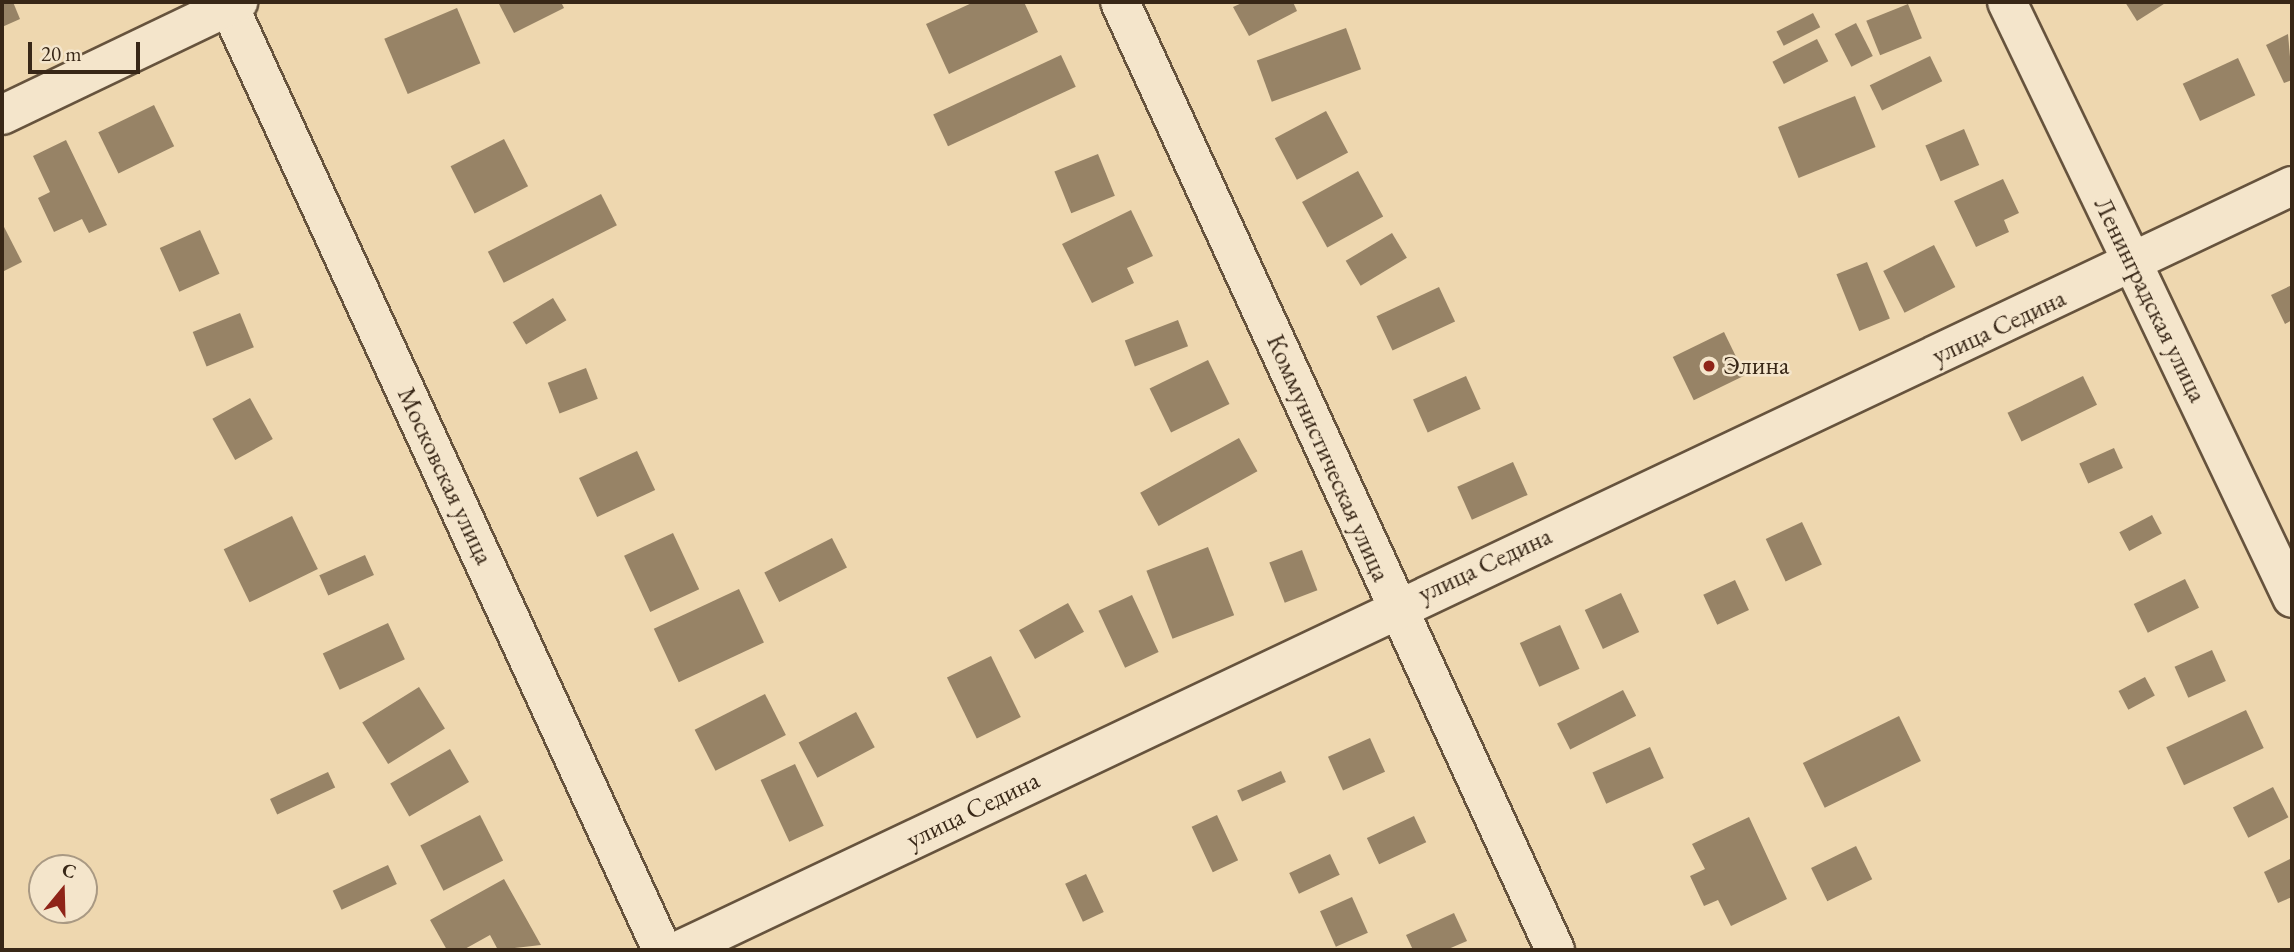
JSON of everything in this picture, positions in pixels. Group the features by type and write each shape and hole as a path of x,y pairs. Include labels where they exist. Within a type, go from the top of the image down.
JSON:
{"street":[{"name":"Коммунистическая улица","path":"1120,2 1555,950"},
{"name":"Ленинградская улица","path":"2007,2 2292,598"},
{"path":"2,115 231,3"},
{"name":"Московская улица","path":"231,3 662,950"},
{"name":"улица Седина","path":"680,950 1396,607 2133,264 2292,186"}],"building":[{"path":"2,2 13,2 20,19 2,27"},
{"path":"498,2 561,2 564,8 514,33"},
{"path":"974,2 1024,2 1038,32 949,74 926,24"},
{"path":"1244,2 1293,2 1297,11 1249,36 1233,7"},
{"path":"2125,2 2167,2 2137,21"},
{"path":"1908,4 1922,38 1880,55 1866,21"},
{"path":"457,8 480,63 408,94 384,39"},
{"path":"1813,13 1820,27 1784,46 1776,32"},
{"path":"1856,23 1873,56 1851,67 1835,34"},
{"path":"1346,28 1361,69 1272,102 1257,60"},
{"path":"2288,34 2292,80 2284,83 2266,45"},
{"path":"1817,39 1828,61 1784,84 1772,62"},
{"path":"1061,55 1076,87 948,146 933,115"},
{"path":"1930,56 1942,81 1882,111 1870,85"},
{"path":"2238,58 2255,95 2200,121 2183,84"},
{"path":"1855,96 1876,147 1799,178 1778,127"},
{"path":"154,105 174,146 118,174 98,132"},
{"path":"1326,111 1348,152 1297,180 1275,138"},
{"path":"1964,129 1979,165 1941,181 1925,145"},
{"path":"504,139 528,186 475,213 451,166"},
{"path":"66,140 107,225 89,233 82,219 54,232 38,198 50,192 33,156"},
{"path":"1098,154 1115,196 1071,213 1054,172"},
{"path":"1358,171 1383,216 1327,248 1302,202"},
{"path":"2003,179 2019,213 2004,220 2009,232 1976,247 1954,201"},
{"path":"601,194 617,225 504,283 488,252"},
{"path":"1131,210 1153,256 1127,268 1134,283 1092,303 1062,244"},
{"path":"2,223 22,262 2,272"},
{"path":"200,230 220,274 179,292 160,248"},
{"path":"1392,233 1407,258 1361,286 1346,261"},
{"path":"1934,245 1955,287 1905,313 1883,271"},
{"path":"1867,262 1890,319 1859,331 1836,274"},
{"path":"2292,285 2292,320 2285,324 2271,295"},
{"path":"1439,287 1455,321 1393,351 1376,316"},
{"path":"553,298 566,320 526,344 513,322"},
{"path":"240,313 254,347 207,366 193,332"},
{"path":"1178,320 1188,346 1135,367 1125,340"},
{"name":"Элина","path":"1724,332 1745,375 1694,400 1673,357"},
{"path":"1208,360 1229,404 1171,433 1150,388"},
{"path":"586,368 598,399 560,414 548,383"},
{"path":"1466,376 1481,409 1428,432 1413,400"},
{"path":"2083,376 2097,405 2022,442 2008,413"},
{"path":"250,398 273,439 235,460 212,419"},
{"path":"1239,438 1257,471 1159,526 1140,493"},
{"path":"2114,448 2123,468 2088,484 2079,463"},
{"path":"637,451 655,490 597,517 579,478"},
{"path":"1513,462 1528,495 1472,520 1457,487"},
{"path":"2152,515 2162,534 2129,551 2119,532"},
{"path":"292,516 318,569 250,602 224,549"},
{"path":"1802,522 1822,565 1786,582 1766,539"},
{"path":"673,533 699,589 650,612 624,556"},
{"path":"832,538 847,567 779,602 764,573"},
{"path":"1208,547 1234,615 1173,639 1146,571"},
{"path":"1302,550 1317,590 1285,603 1269,563"},
{"path":"365,555 374,575 328,595 319,575"},
{"path":"2185,579 2199,608 2148,633 2134,604"},
{"path":"1735,580 1749,610 1717,625 1703,595"},
{"path":"739,589 764,642 679,682 654,629"},
{"path":"1621,593 1639,632 1603,649 1585,610"},
{"path":"1132,595 1159,652 1125,668 1098,611"},
{"path":"1068,603 1084,632 1035,659 1019,630"},
{"path":"388,623 405,659 340,690 323,653"},
{"path":"1560,625 1580,669 1539,687 1520,643"},
{"path":"2212,650 2226,681 2188,698 2175,667"},
{"path":"991,656 1021,717 977,739 947,677"},
{"path":"2145,677 2155,696 2128,710 2119,691"},
{"path":"419,687 445,729 388,764 362,723"},
{"path":"1623,690 1636,716 1570,749 1557,724"},
{"path":"765,694 786,735 715,771 695,730"},
{"path":"2246,710 2264,748 2184,785 2166,747"},
{"path":"856,712 875,747 817,778 799,743"},
{"path":"1899,716 1921,761 1825,808 1803,763"},
{"path":"1370,738 1385,772 1343,791 1328,757"},
{"path":"1650,747 1664,778 1606,804 1592,773"},
{"path":"450,749 469,782 409,816 390,784"},
{"path":"795,764 824,826 789,842 761,780"},
{"path":"1281,771 1286,782 1242,801 1237,791"},
{"path":"328,772 335,787 277,814 270,799"},
{"path":"2273,787 2288,817 2248,838 2233,807"},
{"path":"480,815 503,860 443,891 420,845"},
{"path":"1217,815 1238,860 1213,872 1192,827"},
{"path":"1414,816 1426,842 1379,864 1367,838"},
{"path":"1749,817 1787,899 1731,926 1718,900 1704,906 1690,876 1705,869 1692,844"},
{"path":"1856,846 1872,879 1827,901 1811,868"},
{"path":"1330,854 1340,875 1299,894 1289,873"},
{"path":"2292,858 2292,897 2278,903 2264,872"},
{"path":"388,865 397,884 342,910 333,891"},
{"path":"1086,874 1104,912 1083,922 1065,884"},
{"path":"504,879 541,945 498,950 490,935 463,950 447,950 430,920"},
{"path":"1352,897 1368,933 1336,947 1320,911"},
{"path":"1454,913 1467,941 1446,950 1413,950 1406,935"}],"place":[{"name":"Элина","path":"1709,366"}]}
